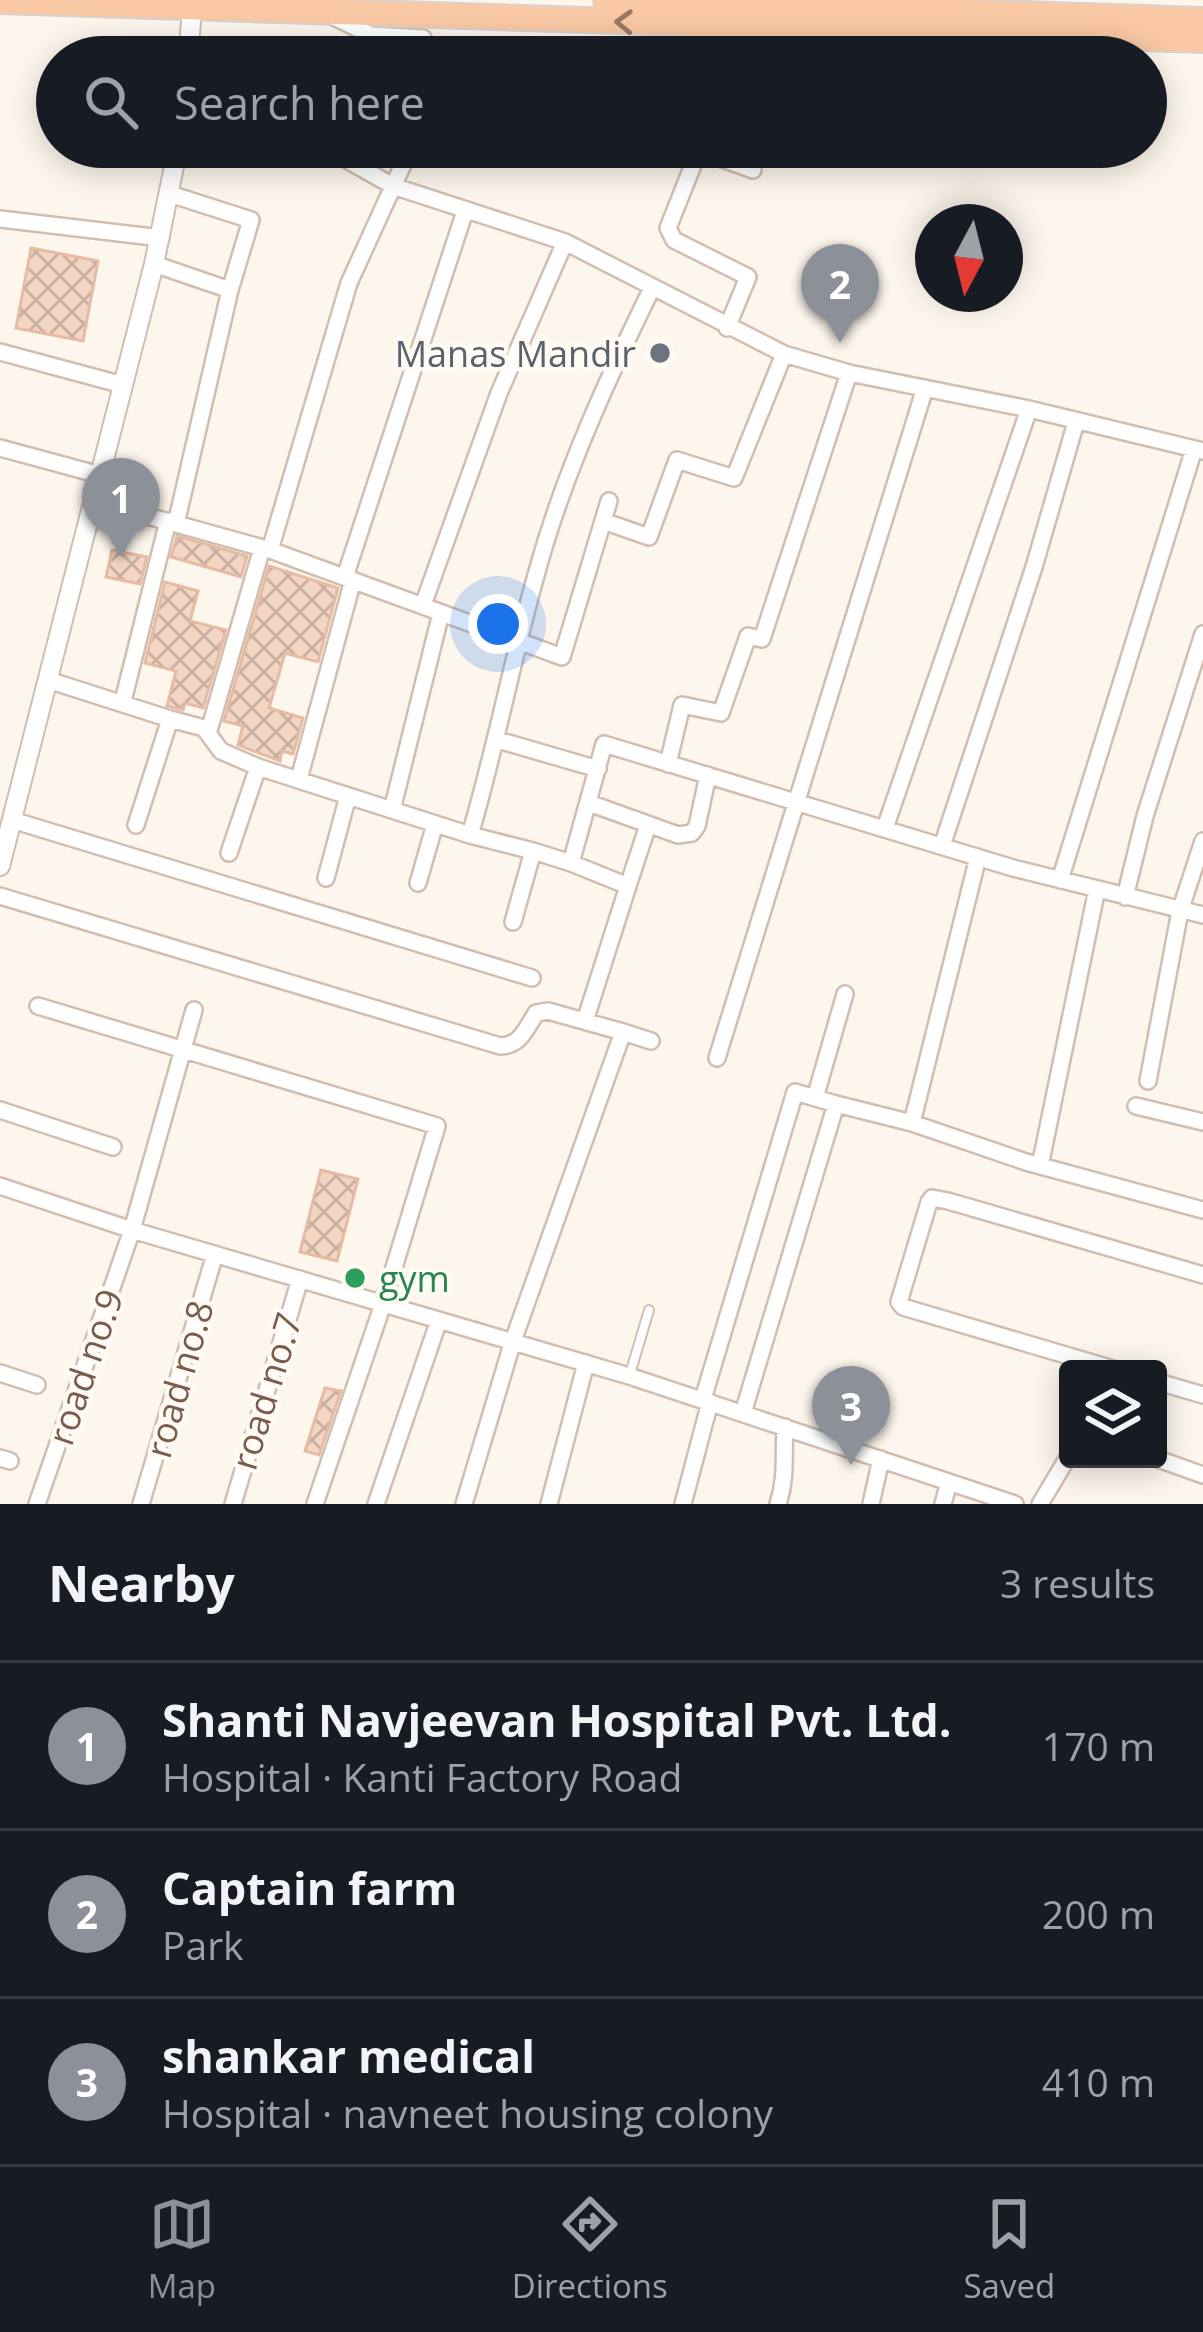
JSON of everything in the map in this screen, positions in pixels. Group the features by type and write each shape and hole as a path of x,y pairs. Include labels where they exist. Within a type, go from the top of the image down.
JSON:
{"highway":[{"path":"606,0 1203,20"},
{"path":"0,1 326,13 423,27 963,36"},
{"path":"1167,39 1203,40"}],"street":[{"path":"189,36 191,10"},
{"path":"423,27 424,36"},
{"path":"0,866 174,168"},
{"path":"361,168 393,186 565,242 784,354 849,373 1029,409 1198,450 1060,880"},
{"path":"208,734 349,283 401,168"},
{"path":"692,168 668,228 674,240 748,277 727,328"},
{"path":"748,168 753,170"},
{"path":"123,701 251,220 170,194"},
{"path":"299,779 349,579 466,211"},
{"path":"0,219 160,238"},
{"path":"423,605 499,393 565,242"},
{"path":"154,263 230,290"},
{"path":"470,835 566,483 652,288"},
{"path":"0,352 123,385"},
{"path":"603,521 649,537 677,460 734,478 784,354"},
{"path":"668,764 682,705 721,713 748,636 762,639 849,373"},
{"path":"717,1058 925,388"},
{"path":"885,829 1029,409"},
{"path":"942,846 1034,567 1076,422"},
{"path":"0,448 100,476"},
{"path":"94,500 266,549 562,657 609,501"},
{"path":"392,810 441,613"},
{"path":"1125,897 1145,816 1203,634"},
{"path":"49,680 204,728 221,751 258,766 470,835 533,850 628,886"},
{"path":"136,825 170,719"},
{"path":"498,740 598,769"},
{"path":"571,863 604,744 978,857 1203,915"},
{"path":"229,854 258,766"},
{"path":"589,803 678,835 692,833 708,775"},
{"path":"326,878 348,796"},
{"path":"418,883 435,824"},
{"path":"585,1021 648,825"},
{"path":"6,830 532,978"},
{"path":"1148,1081 1180,911 1203,841"},
{"path":"513,922 533,850"},
{"path":"912,1123 978,857"},
{"path":"1040,1166 1096,890"},
{"path":"0,896 500,1046 519,1040 536,1013 548,1011 651,1041"},
{"path":"815,1098 844,994"},
{"path":"38,1006 437,1126 315,1504"},
{"name":"road no.9","path":"37,1504 132,1230 194,1010"},
{"path":"464,1504 513,1341 623,1032"},
{"path":"683,1504 706,1401 795,1092 1203,1210"},
{"path":"743,1413 836,1104"},
{"path":"1136,1106 1203,1122"},
{"path":"0,1110 113,1147"},
{"path":"0,1186 132,1230 629,1376 1015,1504"},
{"path":"1083,1360 903,1307 900,1294 932,1198 1203,1275"},
{"name":"road no.8","path":"141,1504 215,1254"},
{"name":"road no.7","path":"233,1504 299,1279"},
{"path":"376,1504 439,1320"},
{"path":"549,1504 586,1363"},
{"path":"0,1373 37,1385"},
{"path":"1167,1385 1203,1395"},
{"path":"778,1504 787,1477 782,1458 785,1427"},
{"path":"871,1504 881,1459"},
{"path":"1167,1462 1203,1475"},
{"path":"1040,1504 1061,1468"},
{"path":"943,1504 949,1482"}],"lane":[{"path":"629,1376 650,1310"}],"building":[{"path":"31,248 98,261 83,341 16,328"},
{"path":"177,536 247,556 241,577 171,557"},
{"path":"112,550 147,557 140,584 106,577"},
{"path":"269,566 338,588 318,662 285,653 269,708 303,718 293,754 282,751 280,761 238,745 243,726 224,721"},
{"path":"165,582 198,591 190,621 226,630 203,708 185,703 183,710 167,706 176,671 145,663"},
{"path":"321,1170 358,1179 337,1261 300,1252"},
{"path":"325,1388 341,1391 319,1455 305,1451"}],"place":[{"name":"Captain farm","path":"840,343"},
{"name":"Manas Mandir","path":"660,353"},
{"name":"Shanti Navjeevan Hospital Pvt. Ltd.","path":"121,557"},
{"name":"gym","path":"355,1278"},
{"name":"shankar medical","path":"851,1465"}]}
